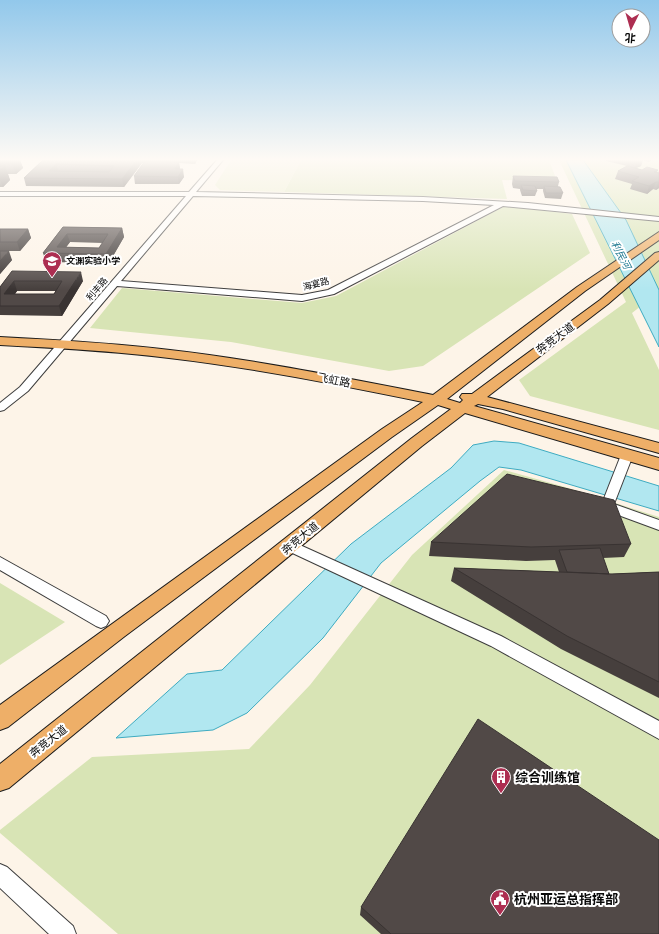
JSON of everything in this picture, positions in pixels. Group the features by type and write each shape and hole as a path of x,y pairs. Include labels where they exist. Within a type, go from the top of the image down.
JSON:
{"main road":[{"name":"奔竞大道","path":"0,719 137,616 387,433 441,396 582,289 659,234"},
{"name":"奔竞大道","path":"0,779 468,403 604,302 656,257"},
{"name":"飞虹路","path":"0,335 66,341 241,363 441,396 659,448"},
{"name":"飞虹路","path":"0,341 66,341"},
{"name":"飞虹路","path":"468,403 624,461 659,464"}],"street":[{"name":"利丰路","path":"0,408 24,389 185,204"},
{"path":"495,204 588,211 659,219"},
{"name":"海宴路","path":"115,283 261,296 302,298 331,292 502,204"},
{"path":"624,461 607,506 659,525"},
{"path":"291,546 496,641 659,730"},
{"path":"0,563 101,621"},
{"path":"0,874 64,934"}],"green space":[{"path":"580,204 659,204 659,292 632,313 659,370 659,430 530,396 519,380 626,302"},
{"path":"505,206 572,214 590,253 423,366 389,371 231,342 90,328 122,288 302,303 336,296"},
{"name":"综合训练馆","path":"504,470 565,487 659,517 659,934 118,934 0,833 0,830 92,757 249,749 310,685 412,555"},
{"path":"0,583 65,622 0,665"}],"water":[{"name":"利民河","path":"588,204 614,204 626,220 659,290 659,347"},
{"path":"494,441 519,443 659,486 659,511 521,470 499,467 381,563 323,638 247,713 213,730 116,738 187,674 222,670 351,544 451,468 473,445"}],"building":[{"path":"63,227 122,228 106,254 43,253","holes":["67,234 108,234 99,248 57,247"]},
{"path":"0,229 28,229 17,242 0,242"},
{"path":"0,251 9,251 0,261"},
{"path":"12,271 81,272 59,306 0,306 0,287","holes":["14,281 62,281 54,294 4,294"]},
{"path":"507,474 614,500 631,544 531,547 431,542"},
{"path":"600,548 609,574 567,572 559,550"},
{"path":"454,568 612,574 659,572 659,682 567,636"},
{"name":"综合训练馆","path":"478,719 659,840 659,934 391,934 361,907"}],"place":[{"name":"文渊实验小学","path":"52,278"},
{"name":"综合训练馆","path":"501,794"},
{"name":"杭州亚运总指挥部","path":"500,916"}]}
